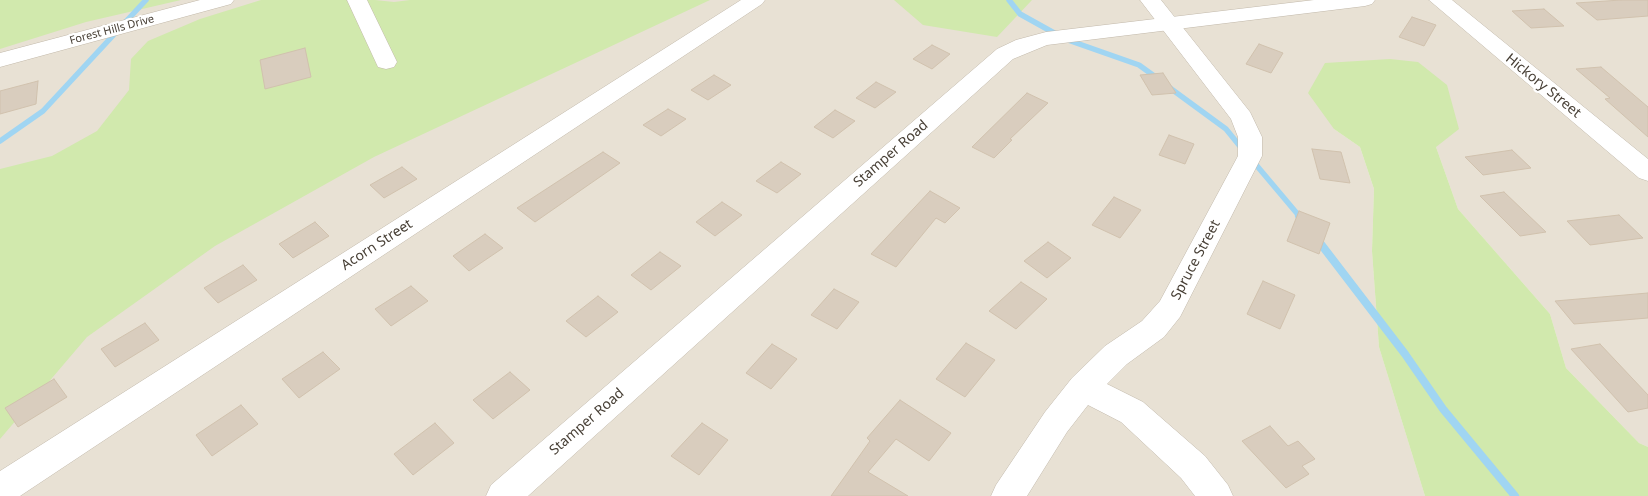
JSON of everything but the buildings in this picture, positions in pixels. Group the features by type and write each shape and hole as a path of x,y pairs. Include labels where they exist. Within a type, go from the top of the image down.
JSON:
{"street":[{"name":"Forest Hills Drive","path":"0,60 224,0"},
{"path":"357,0 386,62"},
{"name":"Acorn Street","path":"0,490 755,0"},
{"name":"Spruce Street","path":"1008,496 1056,422 1083,387 1116,355 1153,329 1170,309 1250,156 1250,138 1242,117 1150,0"},
{"name":"Stamper Road","path":"503,496 1005,54 1024,44 1046,39 1365,0"},
{"name":"Hickory Street","path":"1439,0 1648,172"},
{"path":"1083,387 1132,412 1192,466 1216,496"}],"shaded area":[{"path":"0,0 1648,0 1648,447 1639,443 1566,368 1550,314 1458,209 1436,147 1334,129 1360,147 1374,189 1372,251 1379,347 1425,496 0,496"}],"green space":[{"path":"0,0 181,0 86,22 0,49"},
{"path":"261,0 375,0 394,2 410,0 710,0 374,157 215,246 87,337 0,439 0,169 52,156 97,131 129,90 131,59 148,41 200,19"},
{"path":"894,0 1032,0 997,37 923,25"},
{"path":"1390,59 1418,62 1447,85 1459,129 1436,147 1458,209 1550,314 1566,368 1639,443 1648,447 1648,496 1425,496 1379,347 1372,251 1374,189 1360,147 1334,129 1308,93 1325,63"}],"waterway":[{"path":"0,141 43,111 146,0"},
{"path":"1009,0 1020,14 1065,39 1139,65 1157,78"},
{"path":"1170,88 1226,129 1243,150"},
{"path":"1252,160 1300,217"},
{"path":"1299,216 1303,221"},
{"path":"1317,239 1405,354 1443,409 1515,496"}]}
